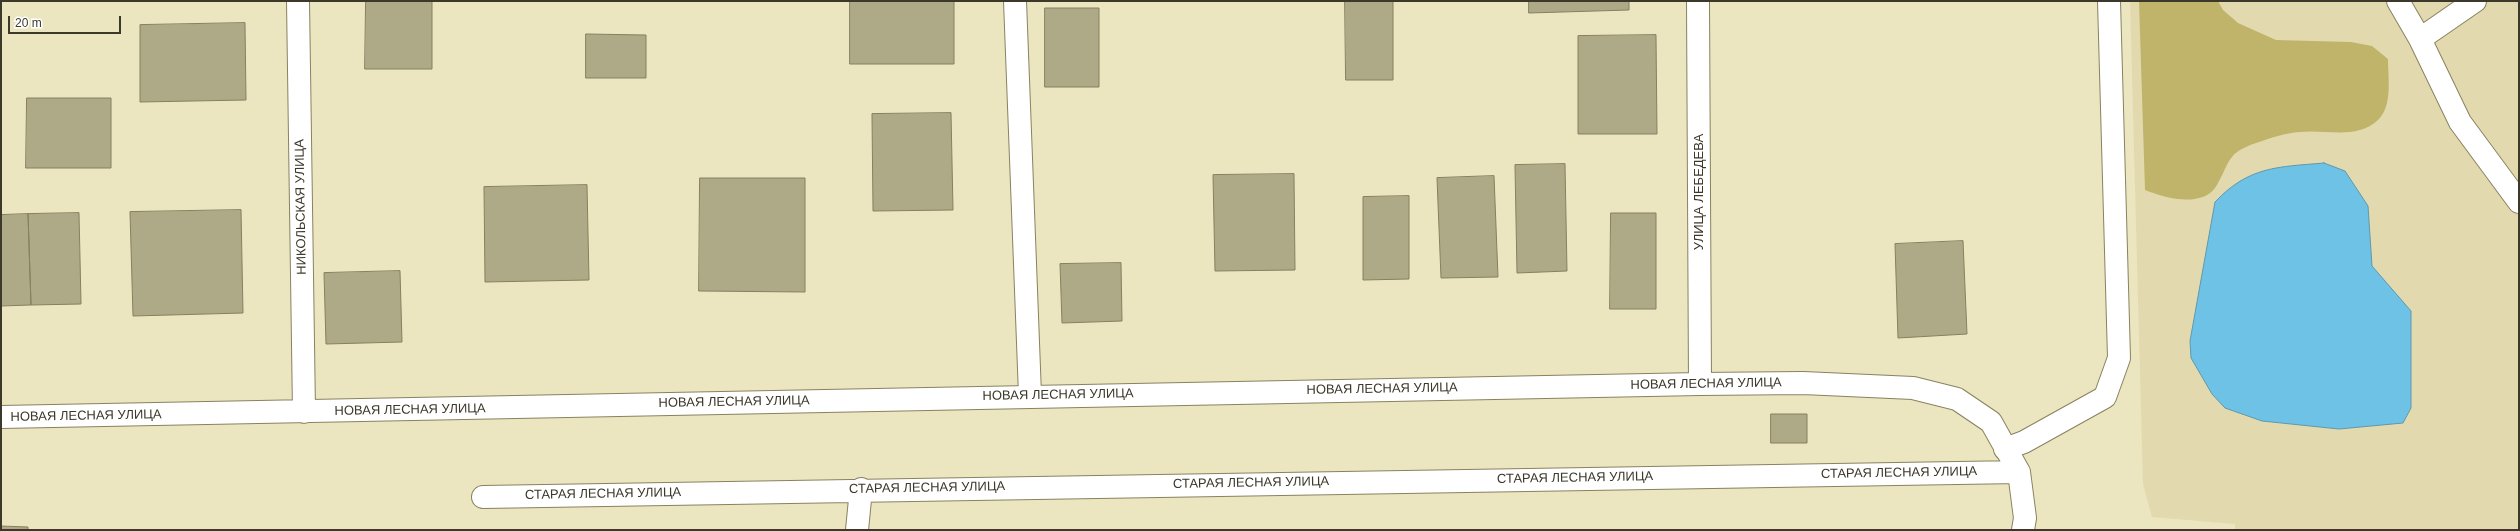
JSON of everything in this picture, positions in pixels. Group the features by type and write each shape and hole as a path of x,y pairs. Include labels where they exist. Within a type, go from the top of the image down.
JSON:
{"street":[{"name":"НИКОЛЬСКАЯ УЛИЦА","path":"298,1 304,412"},
{"path":"1015,1 1030,396"},
{"name":"УЛИЦА ЛЕБЕДЕВА","path":"1698,1 1700,384"},
{"path":"2005,449 2024,442 2105,397 2119,358 2109,1"},
{"path":"2398,1 2420,39 2460,122 2519,202"},
{"path":"2420,39 2475,1"},
{"name":"НОВАЯ ЛЕСНАЯ УЛИЦА","path":"1,417 1700,384 1803,383 1913,388 1957,399 1991,422 2018,472 2025,518 2023,530"},
{"name":"СТАРАЯ ЛЕСНАЯ УЛИЦА","path":"483,497 861,489 2018,472"},
{"path":"857,530 861,489"}],"shaded area":[{"path":"2130,1 2519,1 2519,530 2235,530 2235,524 2152,517 2143,484"},
{"path":"2139,1 2218,1 2223,10 2238,23 2276,40 2351,42 2372,46 2388,59 2389,91 2383,114 2370,126 2361,130 2351,132 2310,131 2294,133 2256,143 2240,150 2231,158 2217,185 2211,192 2203,197 2183,200 2163,196 2145,190"}],"water":[{"path":"2324,163 2345,171 2368,206 2372,266 2411,311 2411,408 2403,423 2339,429 2262,421 2225,408 2212,394 2191,358 2190,341 2215,202 2240,181 2265,170"}],"building":[{"path":"366,1 432,1 432,69 365,69"},
{"path":"850,1 954,1 954,64 850,64"},
{"path":"1345,1 1393,1 1393,80 1346,80"},
{"path":"1529,1 1629,1 1629,10 1529,13"},
{"path":"1045,8 1099,8 1099,87 1045,87"},
{"path":"245,23 246,100 140,102 140,25"},
{"path":"586,34 646,35 646,78 586,78"},
{"path":"1656,35 1657,134 1578,134 1578,36"},
{"path":"27,98 111,98 111,168 26,168"},
{"path":"951,113 953,210 873,211 872,114"},
{"path":"1565,164 1567,271 1517,273 1515,165"},
{"path":"1294,174 1295,270 1215,271 1213,175"},
{"path":"1494,176 1498,277 1441,278 1437,178"},
{"path":"700,178 805,178 805,292 699,291"},
{"path":"587,185 589,280 485,282 484,187"},
{"path":"1409,196 1409,279 1363,280 1363,197"},
{"path":"241,210 243,313 133,316 130,212"},
{"path":"79,213 81,304 31,305 28,214"},
{"path":"1611,213 1656,213 1656,309 1610,309"},
{"path":"28,214 31,305 1,306 1,215"},
{"path":"1963,241 1967,334 1898,338 1895,244"},
{"path":"1121,263 1122,321 1062,323 1060,264"},
{"path":"400,271 402,342 326,344 324,273"},
{"path":"1771,414 1807,414 1807,443 1771,443"},
{"path":"1,526 28,527 28,530 1,530"}]}
